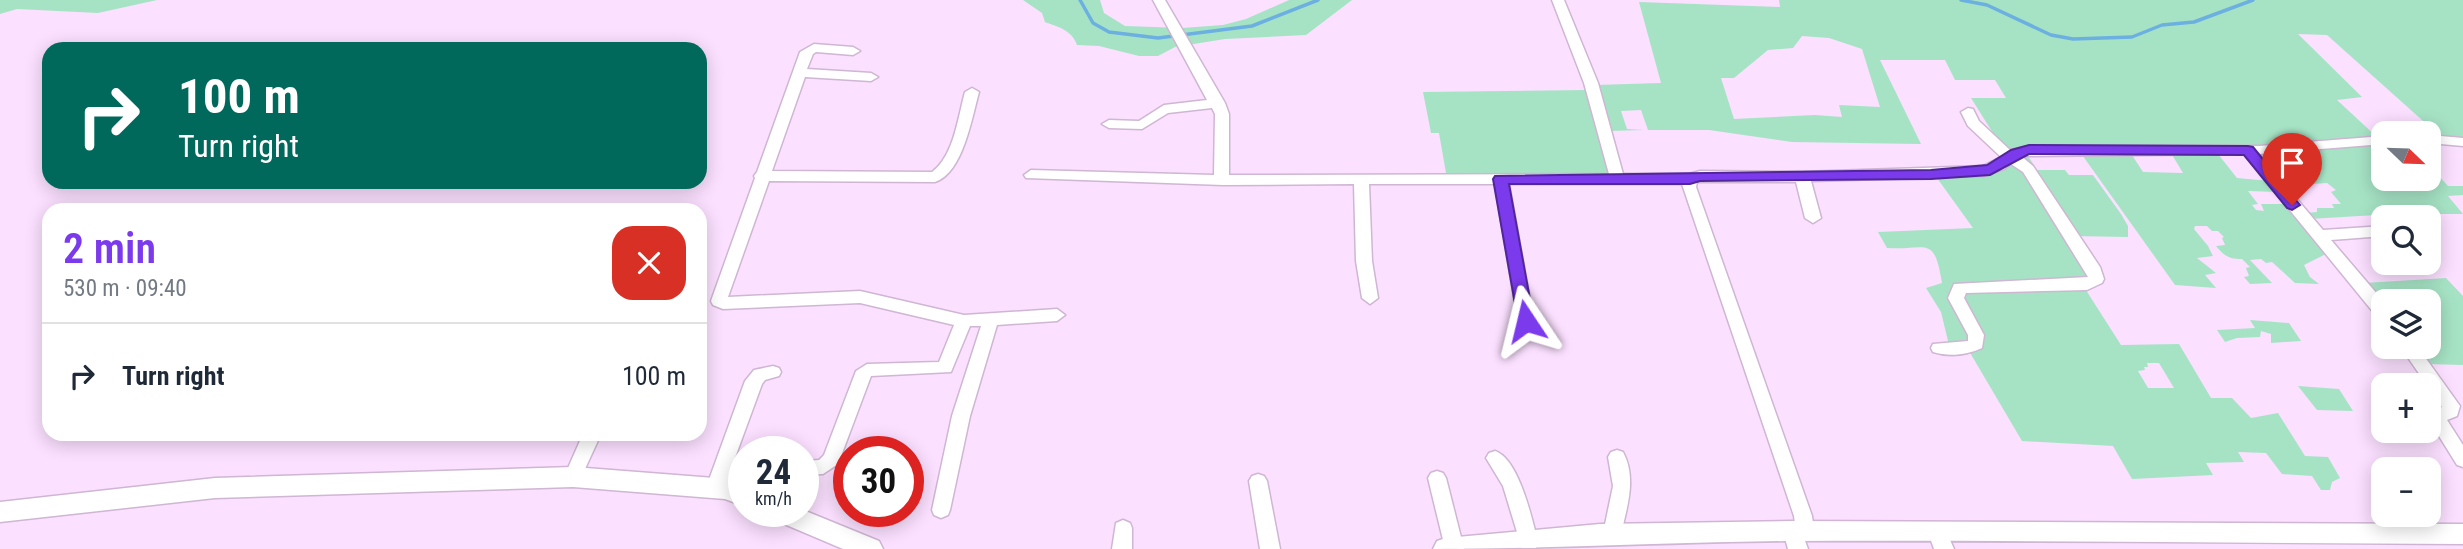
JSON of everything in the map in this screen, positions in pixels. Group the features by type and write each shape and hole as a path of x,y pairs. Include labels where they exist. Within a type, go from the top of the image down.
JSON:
{"street":[{"path":"1159,0 1188,57 1218,103 1222,114 1220,171 1223,180"},
{"path":"1558,0 1591,83 1617,178"},
{"path":"853,51 810,49 761,176 719,301 723,303 860,297 964,321 1057,315"},
{"path":"799,73 871,76"},
{"path":"761,176 935,177 942,174 949,164 972,92"},
{"path":"1109,124 1142,125 1164,109 1218,103"},
{"path":"1939,348 1968,348 1976,344 1976,335 1956,298 1960,288 2087,284 2096,279 2094,271 2030,172 1973,123 1968,112"},
{"path":"2441,140 2463,142"},
{"path":"1031,175 1223,180 1802,177 1984,171 1999,166 2010,157 2034,150 2248,150 2371,141"},
{"path":"2248,150 2317,236 2371,297"},
{"path":"1802,177 1813,218"},
{"path":"1361,178 1364,261 1370,298"},
{"path":"1501,179 1526,321 1532,334"},
{"path":"1690,179 1689,187 1803,516 1798,537"},
{"path":"2317,236 2371,232"},
{"path":"942,510 961,416 991,319"},
{"path":"819,467 832,459 862,375 867,370 945,368 964,321"},
{"path":"2417,359 2451,406 2451,411 2438,417 2438,420 2463,460"},
{"path":"742,436 754,381 760,374 773,372"},
{"path":"573,477 589,441"},
{"path":"1612,534 1622,485 1617,457"},
{"path":"1494,458 1512,484 1529,542"},
{"path":"0,512 215,488 573,477 728,491"},
{"path":"1437,478 1449,549 1612,534 1941,540 2463,534"},
{"path":"1258,481 1270,549"},
{"path":"817,527 870,549"},
{"path":"1122,549 1123,528"}],"green space":[{"path":"0,0 157,0 98,13 17,9 0,14"},
{"path":"1023,0 1100,0 1104,13 1125,26 1182,28 1223,25 1246,19 1289,0 1352,0 1306,35 1225,39 1175,47 1158,56 1139,56 1099,46 1077,45 1068,32 1045,22 1042,13"},
{"path":"1779,0 2463,0 2463,139 2441,137 2441,121 2423,121 2327,35 2298,34 2362,97 2337,100 2371,132 2371,139 2285,146 2007,152 1971,98 2006,98 1995,80 1955,80 1945,60 1880,60 1921,144 1792,142 1709,130 1648,130 1641,110 1621,111 1627,129 1644,130 1609,131 1595,85 1661,83 1639,2 1780,7","holes":["1802,36 1829,38 1862,49 1880,107 1839,105 1842,117 1815,115 1734,119 1721,78 1734,78 1768,50 1793,48"]},
{"path":"1589,90 1610,171 1605,174 1446,173 1439,133 1431,133 1423,92"},
{"path":"2371,145 2371,191 2441,191 2441,178 2448,186 2463,186 2463,195 2448,196 2463,214 2441,214 2441,205 2371,205 2371,215 2309,219 2303,213 2317,212 2317,208 2334,208 2332,204 2341,204 2331,192 2336,190 2327,183 2283,186 2257,153"},
{"path":"2080,152 2130,152 2143,172 2183,173 2171,153 2218,154 2237,178 2270,181 2278,192 2248,191 2258,204 2252,205 2256,210 2264,211 2261,204 2287,204 2326,254 2304,265 2310,277 2319,284 2295,283 2272,262 2266,263 2261,259 2250,260 2272,283 2250,284 2244,277 2249,276 2246,268 2250,267 2242,259 2227,256 2216,246 2225,245 2222,238 2224,237 2207,226 2195,226 2194,229 2213,256 2197,258 2216,273 2205,275 2216,288 2175,285"},
{"path":"2026,153 2037,170 2065,170 2069,175 2093,175 2128,226 2128,237 2072,236 2020,159 2020,154"},
{"path":"2010,163 2020,165 2092,278 1961,285 1973,342 1949,345 1941,312 1926,288 1942,283 1936,257 1926,248 1887,248 1878,232 1973,228 1937,178"},
{"path":"2446,278 2463,296 2463,365 2425,364 2421,359 2441,359 2441,289 2371,289 2371,293 2364,283"},
{"path":"2084,287 2121,345 2179,344 2211,398 2232,398 2251,418 2278,413 2305,456 2328,457 2340,478 2332,482 2330,490 2321,490 2312,476 2282,474 2266,453 2238,452 2244,462 2206,463 2213,475 2132,479 2113,446 2022,441 1969,351 1975,349 1963,298 1965,292","holes":["2147,363 2159,363 2174,388 2148,388 2138,371 2145,370"]},
{"path":"2250,320 2289,323 2301,341 2271,343 2271,334 2261,331 2260,337 2237,338 2225,342 2217,330 2255,328"},
{"path":"2298,386 2339,389 2353,411 2317,410"}],"waterway":[{"path":"1080,0 1093,23 1109,32 1158,38 1252,26 1318,0"},
{"path":"1961,0 1987,5 2051,35 2073,39 2132,37 2162,25 2194,22 2253,0"}],"route":[{"path":"1526,321 1501,179 1690,179 1700,176 1931,174 1990,170 2017,153 2029,150 2248,150 2292,205"}]}
